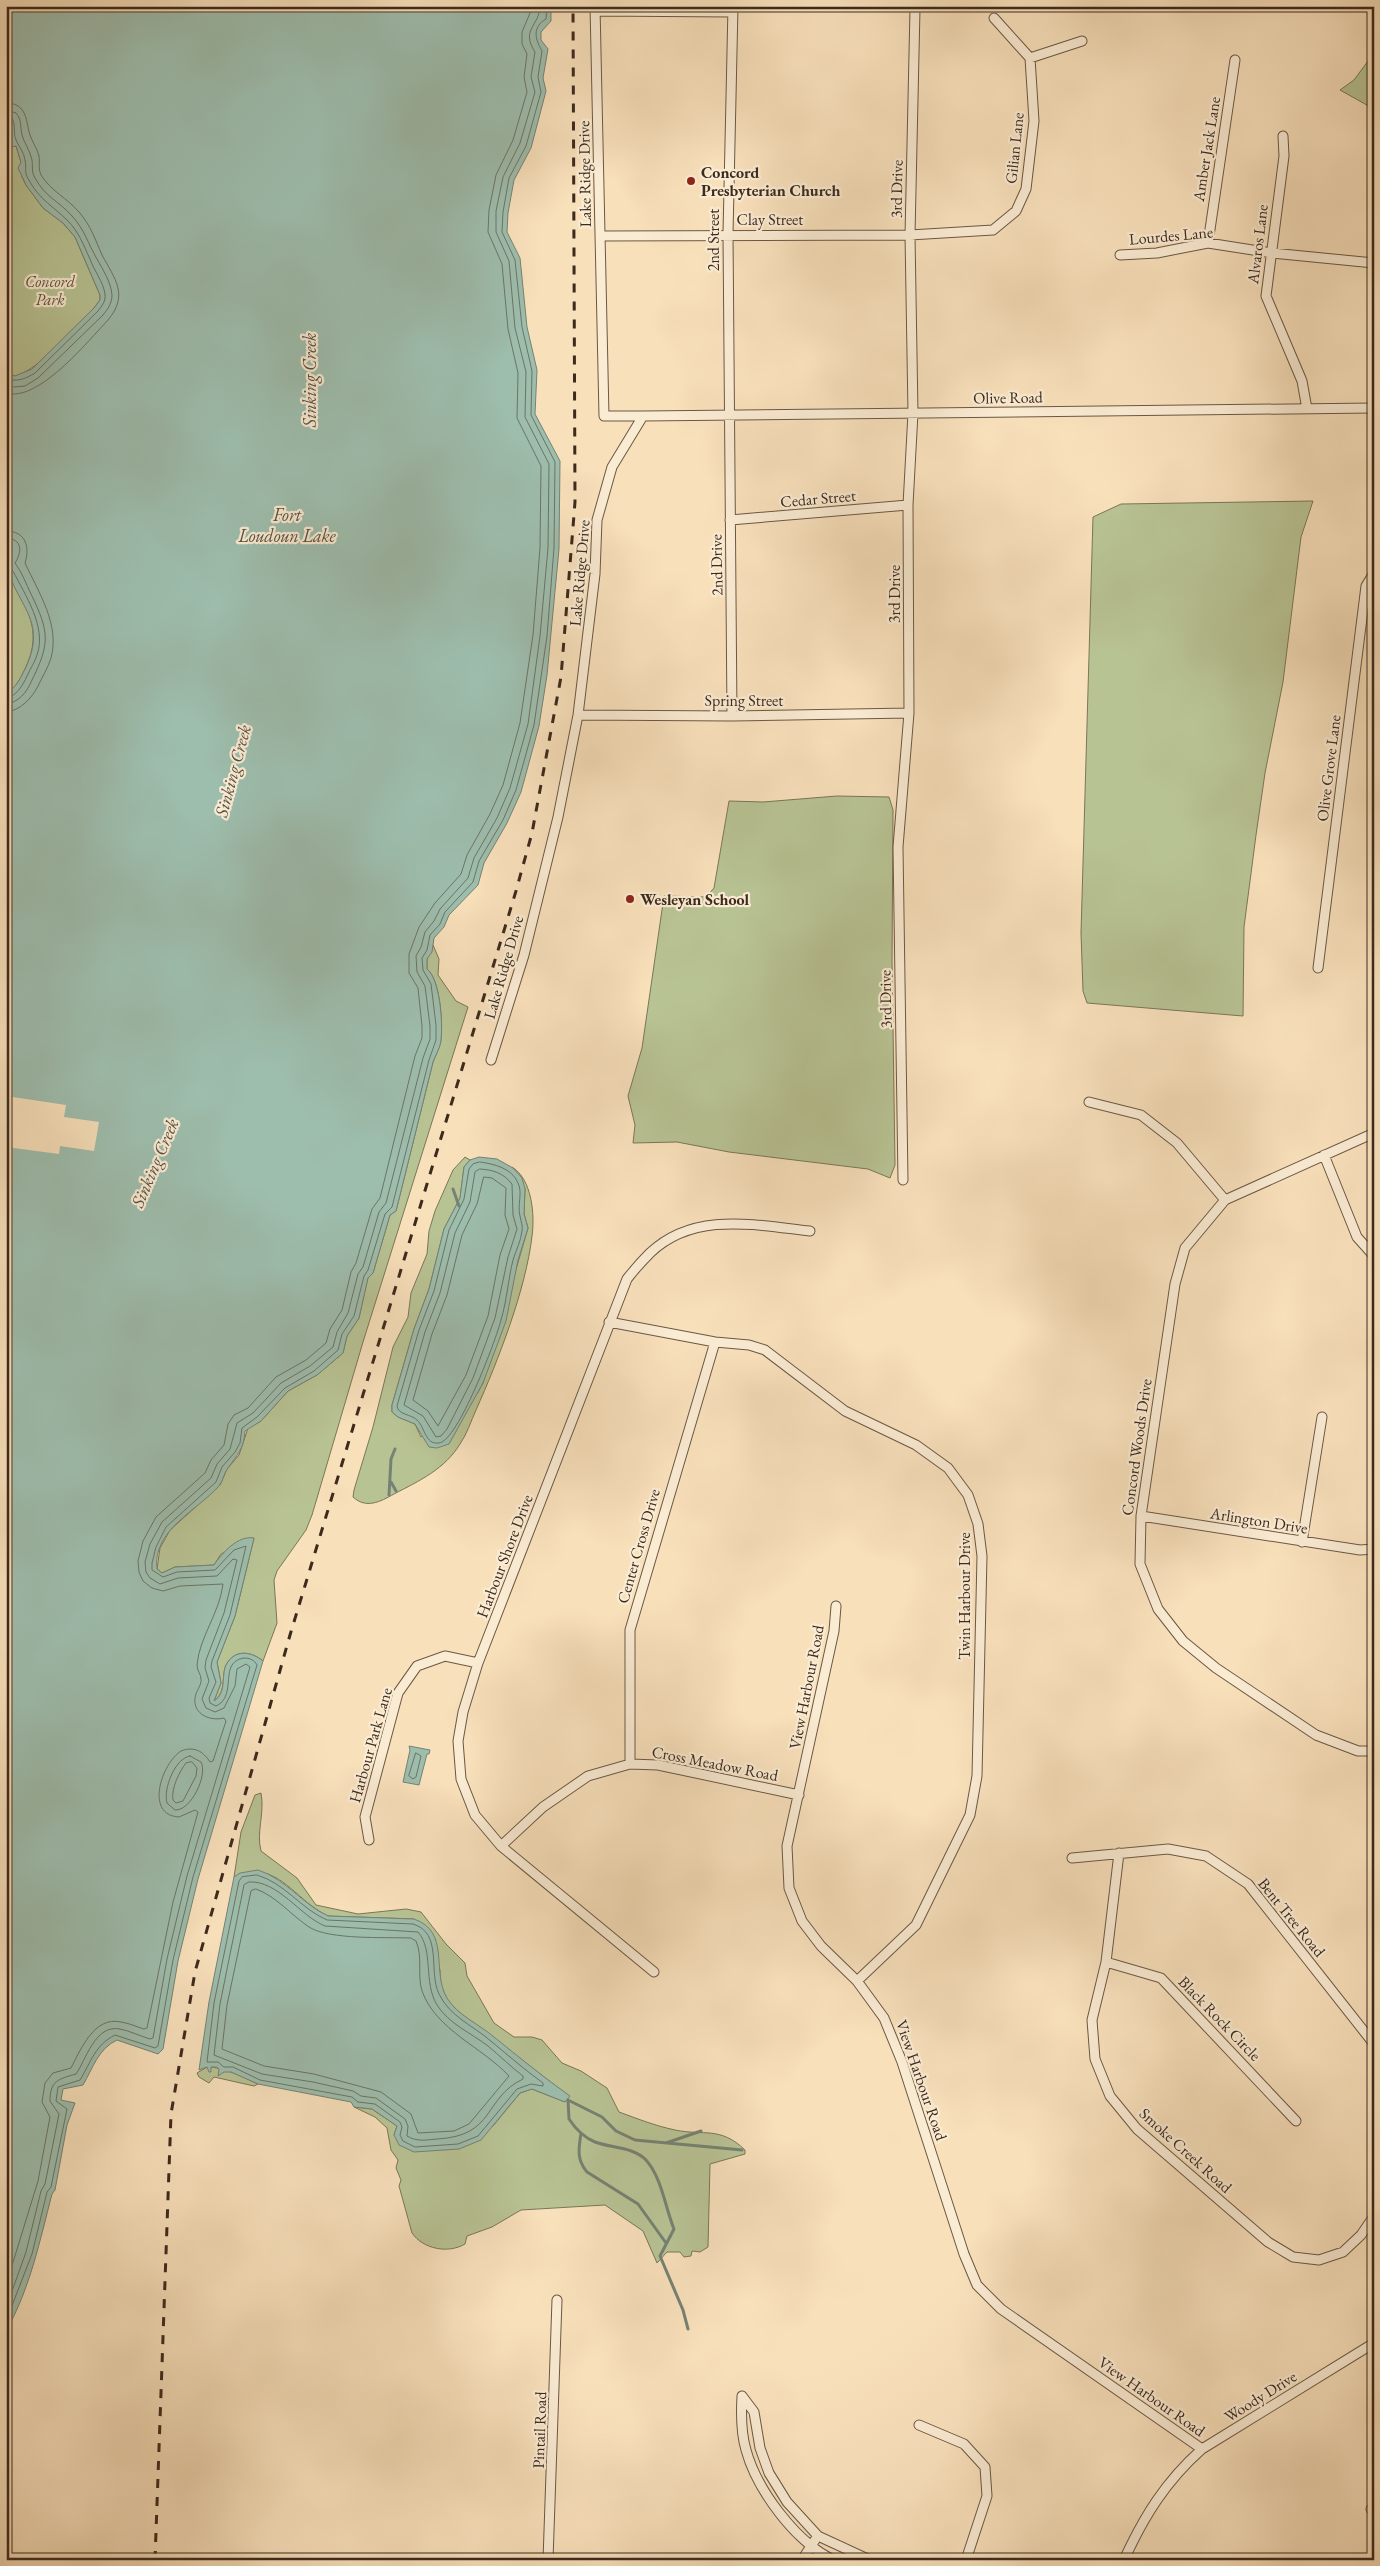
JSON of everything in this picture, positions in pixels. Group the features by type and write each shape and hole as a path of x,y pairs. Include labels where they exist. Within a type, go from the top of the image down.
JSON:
{"street":[{"path":"595,9 733,9"},
{"name":"Lake Ridge Drive","path":"595,9 604,416 643,416"},
{"name":"2nd Street","path":"729,415 728,234 733,9"},
{"name":"3rd Drive","path":"903,1180 898,847 909,713 908,505 913,413 910,235 915,9"},
{"path":"994,18 1030,58 1082,41"},
{"name":"Gilian Lane","path":"910,235 993,230 1016,211 1026,189 1034,121 1030,58"},
{"name":"Amber Jack Lane","path":"1208,243 1234,60"},
{"name":"Alvaros Lane","path":"1283,136 1284,156 1266,296 1295,364 1307,409"},
{"name":"Clay Street","path":"600,236 728,234 910,235"},
{"name":"Lourdes Lane","path":"1120,254 1157,253 1208,243 1272,253 1374,263"},
{"name":"Olive Road","path":"643,416 1374,408"},
{"name":"2nd Drive","path":"729,415 732,716"},
{"name":"Lake Ridge Drive","path":"491,1060 524,954 558,817 578,715 595,574 597,520 612,468 643,416"},
{"name":"Cedar Street","path":"730,520 908,505"},
{"name":"Olive Grove Lane","path":"1318,968 1366,586 1374,573"},
{"name":"Spring Street","path":"578,715 732,716 909,713"},
{"path":"1089,1102 1141,1115 1177,1143 1225,1200"},
{"name":"Concord Woods Drive","path":"1374,1133 1225,1200 1185,1248 1175,1284 1141,1516 1140,1564 1158,1609 1183,1641 1216,1668 1316,1735 1358,1751 1374,1751"},
{"path":"1324,1155 1357,1237 1374,1256"},
{"name":"Harbour Shore Drive","path":"654,1972 501,1846 475,1815 461,1779 458,1741 463,1712 478,1663 627,1279 651,1252 673,1236 697,1227 724,1222 810,1230"},
{"name":"Twin Harbour Drive","path":"610,1322 714,1342 749,1345 765,1350 845,1411 916,1445 948,1468 968,1495 978,1524 982,1556 977,1776 970,1815 916,1926 857,1981"},
{"name":"Center Cross Drive","path":"630,1764 630,1630 714,1342"},
{"path":"1302,1542 1322,1417"},
{"name":"Arlington Drive","path":"1141,1516 1302,1542 1360,1550 1374,1549"},
{"name":"View Harbour Road","path":"836,1606 834,1631 787,1846 789,1888 802,1921 821,1946 857,1981 884,2018 902,2062 964,2254 977,2285 1001,2309 1202,2449"},
{"name":"Harbour Park Lane","path":"369,1840 365,1816 398,1693 417,1666 445,1656 478,1663"},
{"name":"Cross Meadow Road","path":"501,1846 543,1807 588,1776 630,1764 658,1765 799,1795"},
{"name":"Bent Tree Road","path":"1072,1858 1168,1849 1206,1856 1248,1884 1374,2044"},
{"name":"Smoke Creek Road","path":"1119,1853 1106,1962 1092,2020 1095,2059 1110,2096 1137,2129 1268,2242 1293,2258 1319,2260 1343,2252 1361,2235 1374,2216"},
{"name":"Black Rock Circle","path":"1106,1962 1161,1978 1296,2121"},
{"name":"Pintail Road","path":"548,2560 557,2300"},
{"name":"Woody Drive","path":"1124,2560 1140,2525 1177,2471 1202,2449 1374,2343"},
{"path":"833,2560 812,2545 786,2521 761,2486 746,2449 741,2416 742,2396 754,2412 760,2448 769,2473 787,2502 818,2536 870,2560"},
{"path":"919,2425 964,2444 985,2467 987,2496 966,2560"},
{"path":"802,2560 818,2536"}],"green space":[{"path":"1374,53 1374,109 1340,90 1354,80"},
{"name":"Concord Park","path":"6,117 10,126 11,147 16,146 21,162 22,177 26,185 43,208 63,223 75,237 100,295 100,300 94,308 56,347 34,366 24,373 15,376 6,374"},
{"path":"1313,501 1301,537 1283,682 1265,773 1256,835 1244,927 1243,1016 1087,1003 1083,991 1081,933 1093,517 1121,504"},
{"path":"6,568 30,617 33,641 31,654 25,669 15,686 6,693"},
{"path":"837,796 889,797 893,810 892,960 895,1165 890,1178 868,1169 729,1152 677,1142 633,1143 635,1125 628,1096 642,1048 664,896 706,897 714,888 729,801 763,802"},
{"path":"433,945 439,959 438,975 456,1001 468,1007 363,1342 312,1515 306,1530 277,1571 274,1580 277,1623 263,1661 254,1655 244,1653 234,1656 230,1660 226,1665 221,1693 214,1701 221,1683 217,1662 235,1616 254,1538 221,1554 214,1565 175,1567 162,1573 157,1569 160,1548 170,1530 220,1485 227,1469 239,1455 248,1428 261,1421 288,1391 317,1375 343,1353 347,1336 359,1318 368,1277 373,1273 390,1215 396,1211 433,1062 441,1042 441,1012 438,991 427,969 427,959"},
{"path":"465,1157 470,1160 464,1167 460,1198 444,1229 429,1289 414,1329 392,1405 392,1412 398,1417 415,1424 421,1437 477,1394 483,1383 528,1228 524,1214 525,1189 512,1167 524,1180 531,1198 532,1236 524,1279 502,1347 465,1436 454,1453 431,1474 413,1484 378,1502 363,1503 353,1497 354,1490 373,1427 393,1347 408,1317 411,1293 427,1254 429,1231 435,1211 453,1170"},
{"path":"261,1793 262,1808 259,1837 261,1851 297,1878 316,1905 358,1914 406,1909 421,1912 446,1944 465,1963 467,1976 494,2023 514,2037 532,2037 542,2040 562,2063 581,2071 607,2088 619,2112 675,2130 720,2135 736,2142 745,2150 745,2154 710,2164 708,2247 700,2252 692,2251 691,2256 684,2257 680,2252 667,2252 657,2263 643,2231 605,2205 521,2210 492,2227 467,2236 465,2244 451,2249 429,2246 412,2233 399,2186 401,2180 396,2168 398,2160 391,2150 387,2128 375,2117 354,2107 372,2109 397,2126 394,2135 493,2126 520,2093 532,2089 565,2102 569,2096 460,2013 447,2000 440,1984 440,1970 414,1919 328,1916 273,1876 262,1872 249,1872 234,1877 241,1832 255,1795"},
{"path":"207,2067 227,2071 258,2084 254,2086 214,2077 209,2083 199,2077 197,2073"}],"water":[{"name":"Fort Loudoun Lake","path":"6,6 551,6 551,21 541,32 541,40 548,49 543,78 546,91 531,148 514,180 508,213 507,232 520,258 527,327 537,370 535,414 560,461 559,549 547,675 539,726 521,792 507,823 484,863 478,885 449,915 444,927 434,938 432,952 427,959 427,969 435,982 440,1002 441,1042 433,1062 396,1211 390,1215 373,1273 368,1278 359,1318 347,1336 343,1353 317,1375 288,1391 261,1421 245,1431 242,1447 227,1470 222,1482 169,1532 157,1555 157,1569 162,1573 175,1567 214,1565 221,1555 236,1542 242,1539 254,1538 235,1616 217,1662 221,1683 214,1701 221,1694 226,1665 234,1656 244,1653 254,1655 263,1661 198,1879 178,1961 163,2049 158,2054 117,2040 105,2048 83,2085 63,2089 61,2100 75,2103 67,2125 55,2190 52,2194 28,2281 6,2331 6,693 15,686 25,669 32,650 33,634 26,608 8,569 6,552 11,551 6,548 6,374 15,376 32,369 94,308 100,300 100,295 75,237 63,223 43,208 26,185 18,168 21,162 16,146 11,147 10,126 6,117"},
{"path":"479,1157 497,1159 513,1168 522,1178 525,1189 524,1214 528,1228 518,1260 506,1321 483,1383 449,1444 437,1448 429,1447 415,1424 398,1417 392,1412 392,1405 414,1329 429,1289 444,1229 460,1198 464,1167 470,1160"},
{"path":"409,1746 430,1750 429,1754 427,1754 419,1785 403,1782 410,1750"},
{"path":"258,1870 277,1879 310,1905 328,1916 414,1919 425,1925 433,1933 438,1953 440,1976 447,1998 451,2004 570,2096 565,2102 532,2089 520,2093 481,2140 459,2149 414,2152 399,2145 394,2135 397,2126 372,2109 354,2107 351,2102 258,2084 231,2072 224,2072 218,2076 219,2069 217,2067 211,2067 211,2072 209,2072 207,2067 199,2070 209,2002 234,1877 240,1873"}],"pier":[{"path":"6,1096 66,1105 64,1117 99,1122 94,1151 60,1146 59,1154 6,1147"}],"waterway":[{"path":"453,1189 459,1206"},
{"path":"389,1495 391,1459 395,1449"},
{"path":"391,1482 396,1491"},
{"path":"568,2100 569,2119 580,2132 595,2142 629,2150 641,2156 656,2175 674,2229 660,2256 683,2310 688,2329"},
{"path":"568,2100 602,2117 616,2131 635,2140 742,2150"},
{"path":"666,2143 701,2131"},
{"path":"581,2133 580,2158 587,2172 638,2204 666,2243"}],"railway":[{"path":"155,2560 171,2114 195,1972 290,1635 516,891 532,833 561,677 575,502 573,6"}],"place":[{"name":"Concord Presbyterian Church","path":"691,181"},
{"name":"Wesleyan School","path":"630,899"}],"water label":[{"name":"Sinking Creek","path":"310,380"},
{"name":"Sinking Creek","path":"233,771"},
{"name":"Sinking Creek","path":"155,1163"}]}
